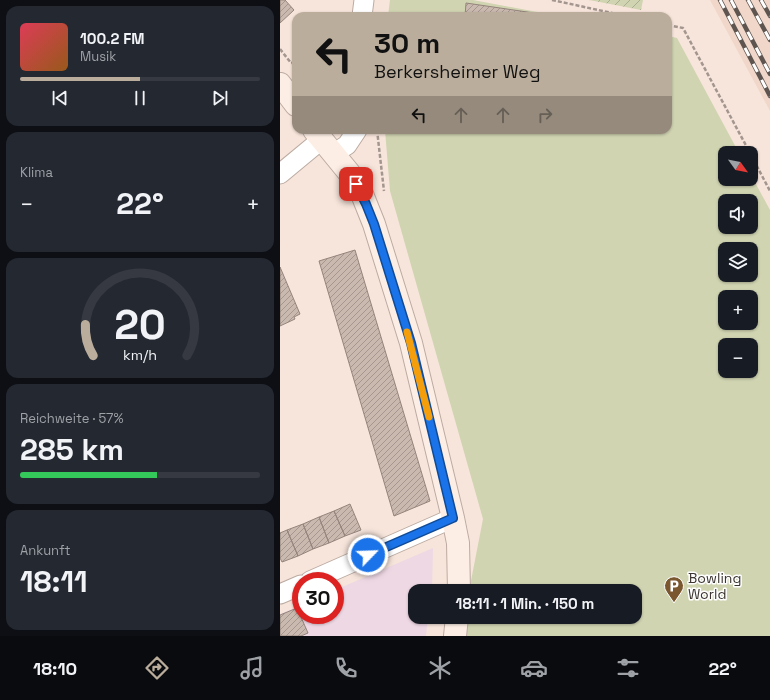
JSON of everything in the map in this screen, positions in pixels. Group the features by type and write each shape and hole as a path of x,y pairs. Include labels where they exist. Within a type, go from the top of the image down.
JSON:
{"street":[{"path":"362,12 364,0"},
{"path":"280,84 292,100"},
{"path":"280,174 322,142 347,145 354,134"},
{"path":"322,142 350,174 362,194 411,343 458,543 459,584"},
{"path":"330,572 453,518"},
{"path":"280,594 292,589"},
{"path":"455,636 456,624"}],"path":[{"path":"552,0 608,12"},
{"path":"672,26 683,28 746,146"},
{"path":"280,49 292,63"},
{"path":"369,212 386,206 380,168 377,134"},
{"path":"758,169 770,191"}],"shaded area":[{"path":"710,0 770,0 770,111"},
{"path":"433,548 432,584 408,584 408,624 427,624 426,636 280,636 280,614 292,609 292,624 344,624 344,586"}],"green space":[{"path":"390,0 473,0 538,12 388,12"},
{"path":"589,0 643,0 641,10"},
{"path":"672,37 677,38 735,146 718,146 718,186 757,186 770,210 770,636 460,636 463,624 642,624 642,584 470,584 483,519 390,191 385,134 672,134"}],"building":[{"path":"280,0 285,0 294,10 280,23"},
{"path":"466,3 527,12 465,12"},
{"path":"355,250 430,501 394,516 319,261"},
{"path":"280,267 300,314 294,317 295,319 280,326"},
{"path":"350,504 361,530 345,536 334,511"},
{"path":"334,511 345,536 329,543 319,517"},
{"path":"319,517 329,543 313,549 303,524"},
{"path":"303,524 313,549 298,556 287,530"},
{"path":"287,530 298,556 282,562 280,558 280,533"},
{"path":"292,610 292,624 304,624 308,633 301,636 280,636 280,615"}],"railway":[{"path":"720,0 770,96"},
{"path":"731,0 770,74"},
{"path":"748,0 770,40"},
{"path":"761,0 770,16"}],"slow traffic":[{"path":"407,332 429,417"}],"place":[{"name":"Bowling World","path":"674,603"}],"route":[{"path":"356,184 362,194 374,224 411,343 453,518 440,522 368,555"}]}
